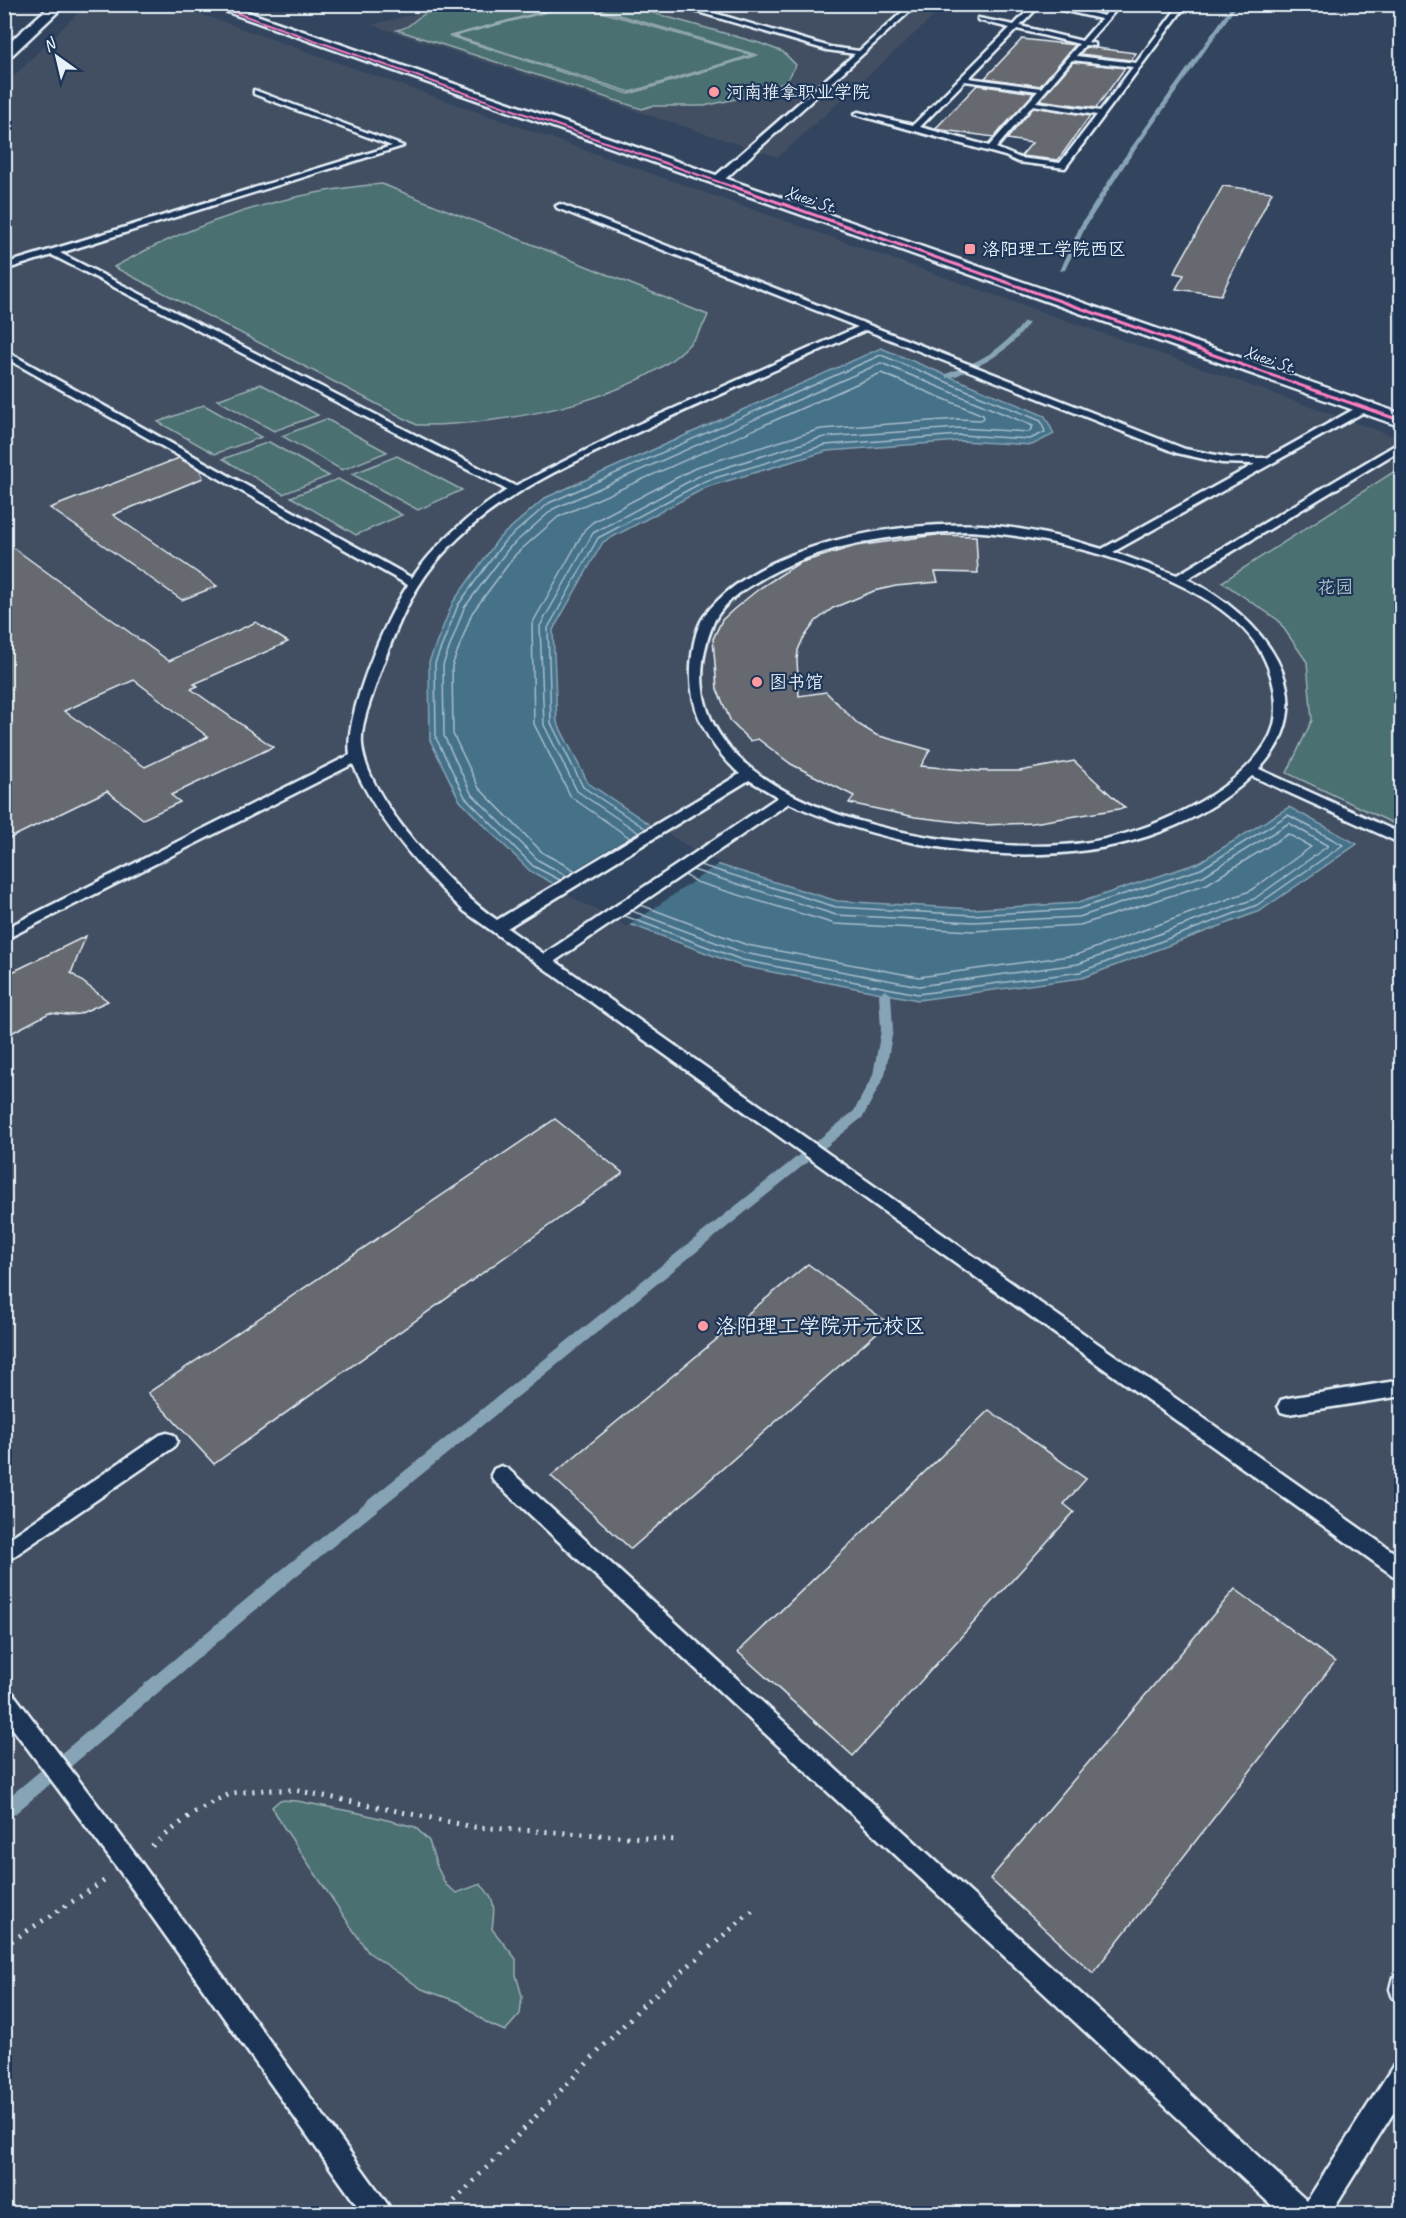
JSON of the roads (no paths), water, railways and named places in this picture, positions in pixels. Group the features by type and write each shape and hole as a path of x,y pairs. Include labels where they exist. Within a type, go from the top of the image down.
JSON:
{"street":[{"path":"4,45 49,4"},
{"path":"4,55 60,4"},
{"name":"Xuezi St.","path":"211,4 718,180"},
{"name":"Xuezi St.","path":"220,4 1401,419"}],"lane":[{"path":"674,4 829,49 860,53"},
{"path":"915,129 1038,4"},
{"path":"1043,4 1106,18"},
{"path":"991,149 1118,4"},
{"path":"858,114 991,149 1018,160 1062,166 1184,4"},
{"path":"718,180 908,7"},
{"path":"980,19 1094,45"},
{"path":"1071,58 1138,65"},
{"path":"964,79 1042,90"},
{"path":"4,267 399,146 257,92"},
{"path":"1031,103 1101,113"},
{"path":"560,206 1181,451 1235,462 1272,459"},
{"path":"52,252 515,490"},
{"path":"868,326 700,399 568,461 515,490 484,511 444,546 413,583 400,603 384,641 362,711 355,744 361,772 403,836 440,882 495,928 1401,1570"},
{"path":"4,353 413,583"},
{"path":"1103,553 1366,407"},
{"path":"1179,579 1401,444"},
{"path":"968,527 1052,538 1179,579 1228,609 1267,650 1276,675 1283,712 1269,750 1251,770 1226,790 1196,808 1144,832 1094,845 1056,850 1013,850 888,834 834,818 788,797 749,774 726,755 708,729 695,678 699,637 718,605 751,579 796,558 837,544 896,532 968,527"},
{"path":"4,935 357,756"},
{"path":"1251,770 1401,840"},
{"path":"495,928 749,774"},
{"path":"543,962 788,797"},
{"path":"1288,1406 1401,1388"},
{"path":"4,1554 167,1441"},
{"path":"501,1475 1300,2214"},
{"path":"4,1699 129,1864 379,2214"},
{"path":"1314,2214 1401,2075"}],"water":[{"path":"881,348 1045,416 1054,434 1032,445 960,441 827,451 707,487 603,542 553,630 557,722 588,783 703,860 837,901 973,909 1078,903 1198,863 1289,807 1357,844 1260,911 1082,978 918,1000 741,966 627,923 530,871 460,801 430,740 429,662 453,602 499,538 545,498"}],"waterway":[{"path":"1062,270 1083,226 1121,166 1236,4"},
{"path":"949,376 1001,351 1026,323"},
{"path":"4,1812 285,1576 859,1114 879,1075 887,1030 885,994"}],"place":[{"name":"河南推拿职业学院","path":"714,92"},
{"name":"洛阳理工学院西区","path":"970,249"},
{"name":"图书馆","path":"757,682"},
{"name":"洛阳理工学院开元校区","path":"703,1326"}],"park label":[{"name":"花园","path":"1335,587"}]}
